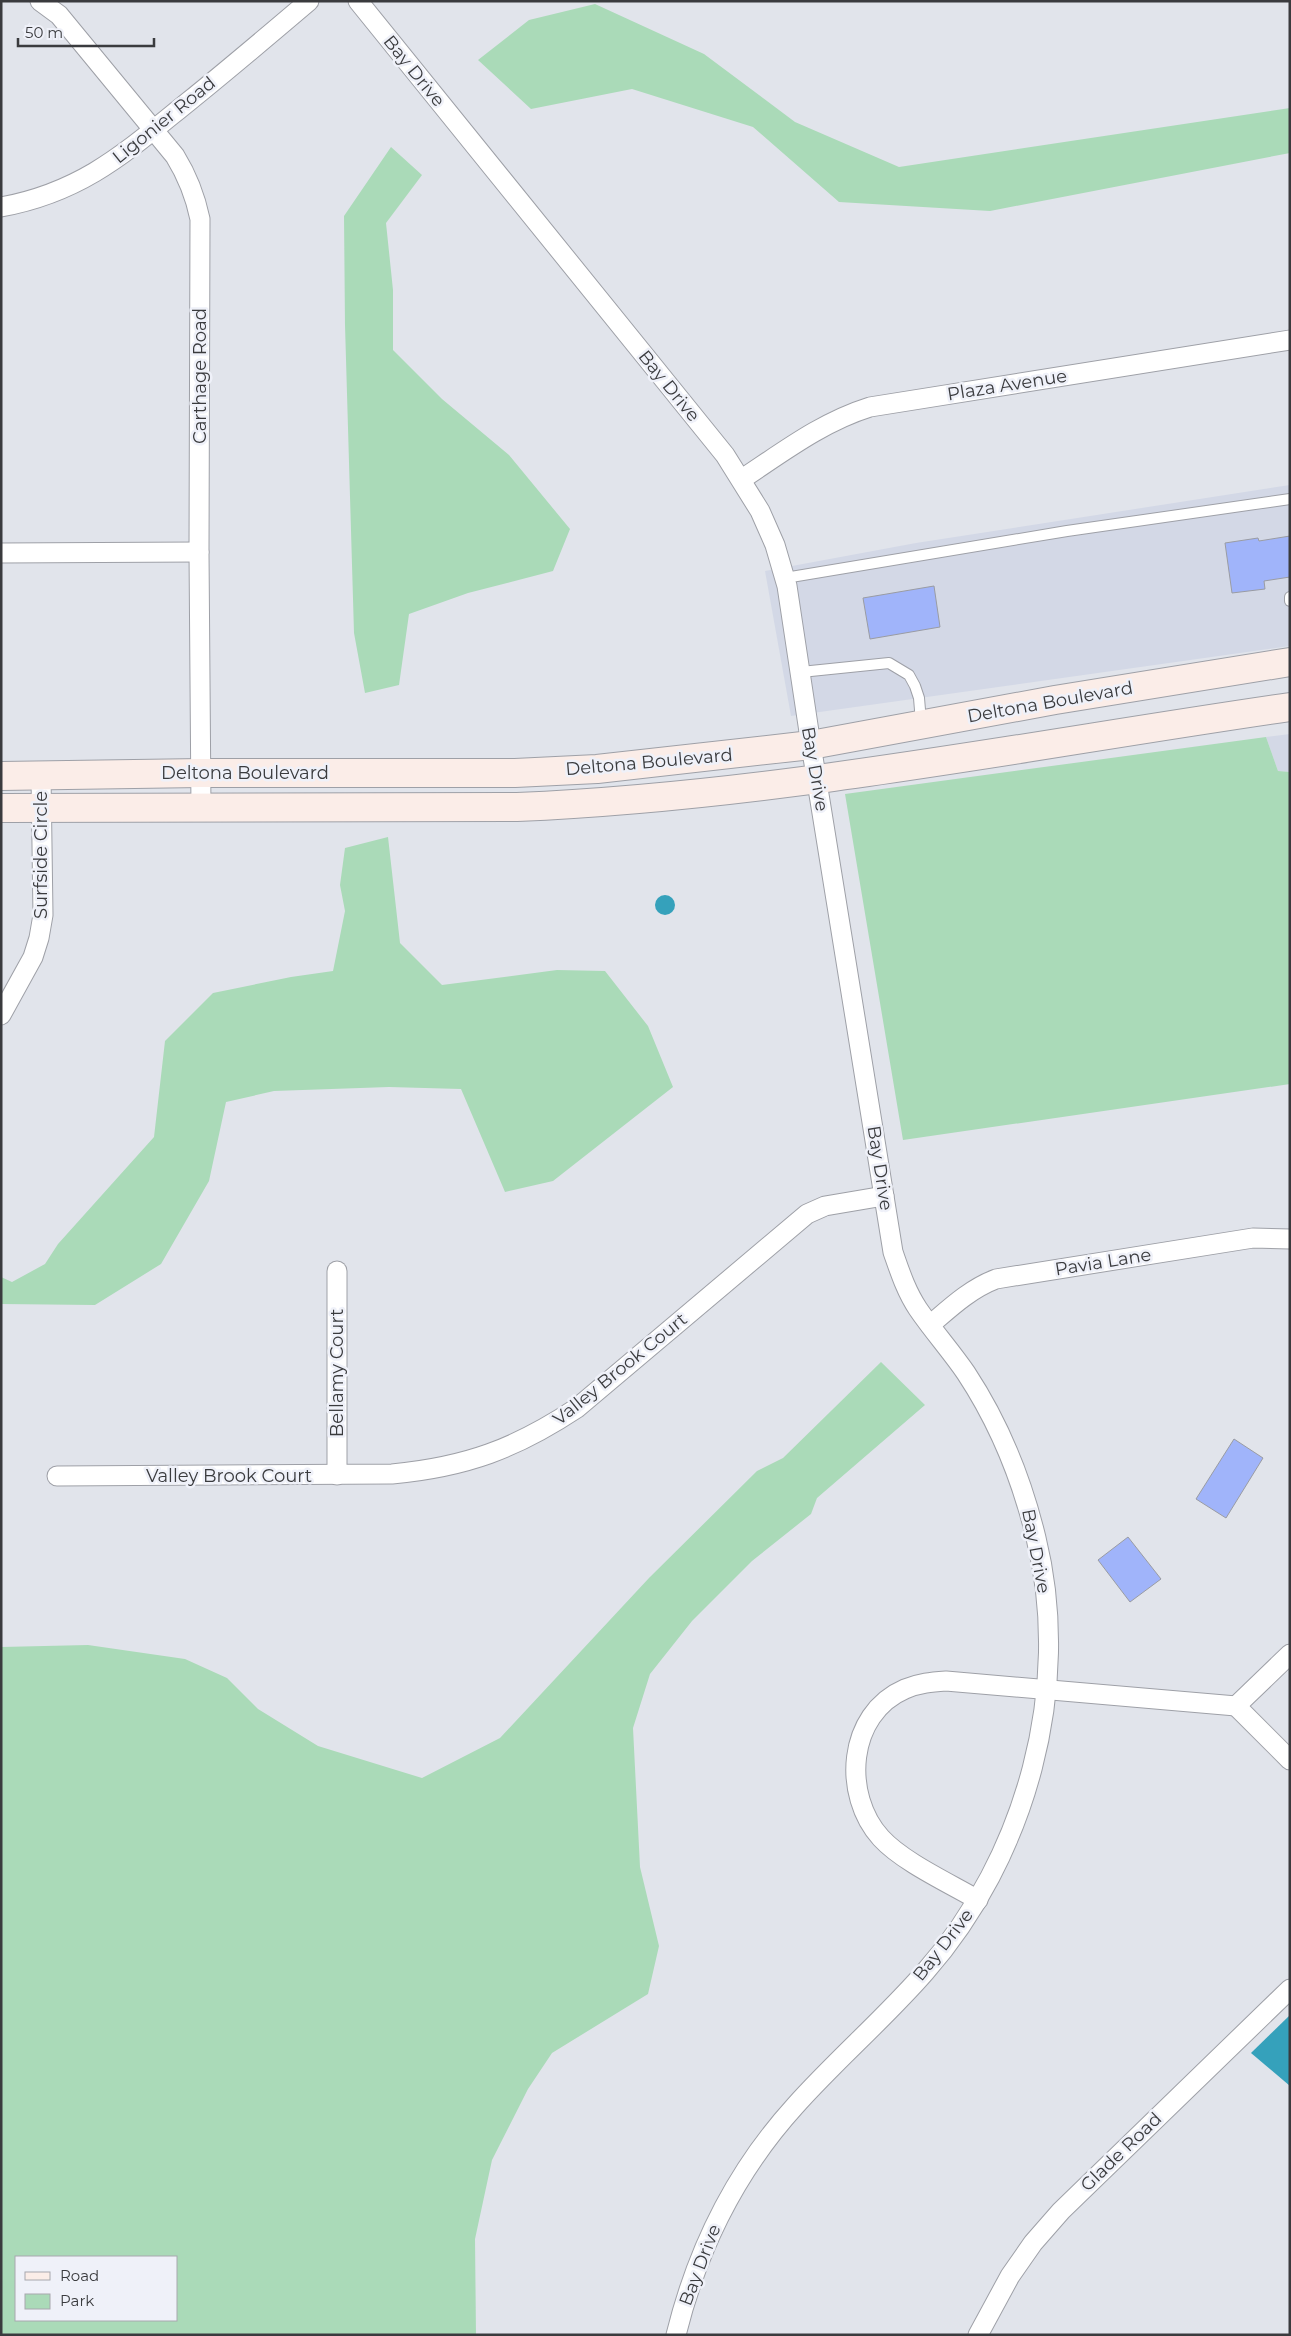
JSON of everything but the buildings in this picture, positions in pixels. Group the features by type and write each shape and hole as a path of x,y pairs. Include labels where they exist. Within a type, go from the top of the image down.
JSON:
{"main road":[{"name":"Deltona Boulevard","path":"1,776 201,773 506,773 588,770 810,745 922,726 1055,700 1285,663"},
{"path":"1285,663 1288,707"},
{"name":"Deltona Boulevard","path":"1,808 517,807 601,803 818,779 1288,707"}],"street":[{"name":"Carthage Road","path":"40,1 59,15 175,156 187,174 195,193 200,218 199,552 201,808"},
{"name":"Ligonier Road","path":"1,207 49,195 82,180 111,163 309,1"},
{"name":"Bay Drive","path":"358,1 724,455 742,479 775,545 784,578 810,745 818,779 893,1252 902,1280 916,1307 966,1374 990,1414 1010,1456 1037,1541 1044,1587 1048,1640 1046,1690 1034,1762 1020,1810 1001,1856 978,1900 954,1936 925,1972 795,2106 765,2142 738,2183 717,2221 698,2263 676,2335"},
{"name":"Plaza Avenue","path":"742,479 824,426 848,414 870,407 1290,340"},
{"path":"1,553 199,552"},
{"name":"Surfside Circle","path":"1,1015 32,956 39,938 43,915 43,808 41,776"},
{"name":"Valley Brook Court","path":"57,1476 392,1474 429,1471 508,1448 544,1430 577,1408 807,1214 826,1206 884,1196"},
{"name":"Pavia Lane","path":"930,1325 980,1285 996,1279 1253,1238 1290,1240"},
{"name":"Bellamy Court","path":"337,1270 337,1475"},
{"path":"1236,1706 1290,1654"},
{"path":"978,1900 896,1852 882,1839 870,1823 860,1802 856,1782 858,1746 864,1728 876,1711 887,1700 904,1689 923,1683 946,1681 1236,1706 1290,1760"},
{"name":"Glade Road","path":"978,2335 1010,2276 1033,2243 1061,2211 1290,1990"}],"lane":[{"path":"784,578 1067,531 1290,498"},
{"path":"800,672 889,663 908,675 915,686 919,698 922,726"}],"shaded area":[{"path":"1290,485 1290,646 791,716 765,571 916,543"},
{"path":"1290,734 1290,772 1278,771 1266,737"}],"green space":[{"path":"595,4 704,54 795,122 899,167 1290,108 1290,153 990,211 839,202 753,127 632,89 531,109 478,60 529,20"},
{"path":"391,147 422,175 386,223 393,290 393,350 442,399 509,455 570,529 553,571 468,593 409,614 399,685 365,693 354,633 345,325 344,216"},
{"path":"1266,737 1278,771 1290,772 1290,1084 903,1140 845,794"},
{"path":"388,837 400,943 442,985 557,970 605,971 648,1026 673,1087 553,1181 505,1192 461,1089 389,1087 274,1091 226,1102 209,1181 161,1264 95,1305 1,1304 1,1277 12,1282 45,1264 58,1244 154,1137 165,1041 213,993 291,977 333,971 345,911 340,885 345,848"},
{"path":"881,1362 925,1405 817,1498 811,1514 752,1561 692,1621 650,1674 633,1728 640,1867 659,1946 648,1994 552,2053 528,2089 492,2160 475,2239 476,2335 1,2335 1,1647 88,1645 185,1659 227,1678 258,1709 318,1746 422,1778 500,1738 649,1578 757,1471 783,1458"}],"water":[{"path":"665,895 672,898 675,905 672,912 665,915 658,912 655,905 658,898"},
{"path":"1290,2015 1290,2086 1251,2053"}]}
